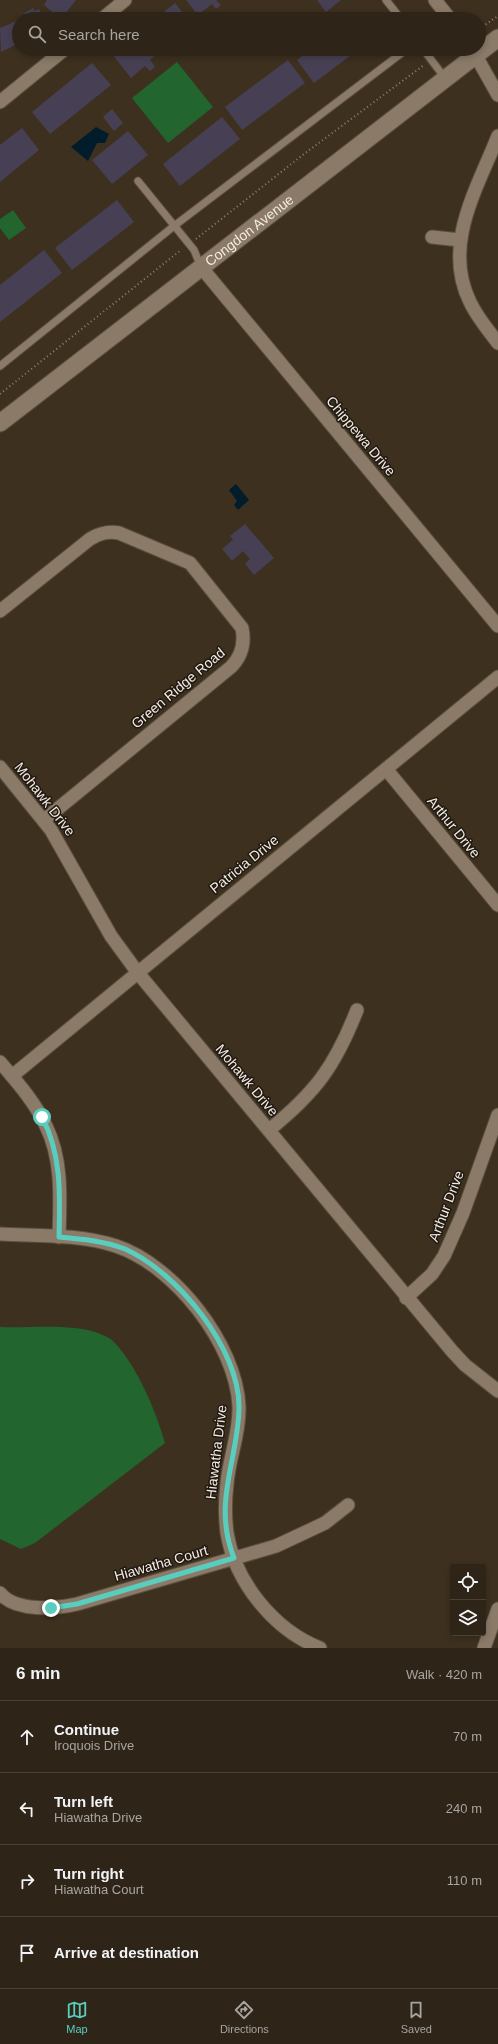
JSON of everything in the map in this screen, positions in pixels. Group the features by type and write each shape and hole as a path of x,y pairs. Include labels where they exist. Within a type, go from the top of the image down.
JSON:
{"street":[{"path":"110,12 125,0"},
{"path":"435,0 444,12"},
{"name":"Congdon Avenue","path":"486,45 498,38"},
{"path":"0,102 56,56"},
{"name":"Congdon Avenue","path":"0,423 445,78 470,56"},
{"path":"476,56 498,94"},
{"path":"498,136 465,215 460,240 460,262 464,287 480,320 498,342"},
{"path":"432,237 460,240"},
{"name":"Chippewa Drive","path":"201,266 498,626"},
{"name":"Green Ridge Road","path":"0,611 90,540 101,534 112,532 119,533 190,563 242,628 244,636 242,650 231,667 44,820"},
{"name":"Patricia Drive","path":"12,1076 498,677"},
{"name":"Mohawk Drive","path":"0,767 44,820 62,847 111,936 138,973 406,1298 461,1362 498,1391"},
{"name":"Arthur Drive","path":"386,769 498,905"},
{"path":"269,1130 301,1102 320,1082 342,1044 357,1010"},
{"path":"0,1062 35,1105 47,1127 53,1144 59,1185 59,1237"},
{"name":"Arthur Drive","path":"406,1298 432,1274 444,1256 463,1213 498,1115"},
{"name":"Hiawatha Drive","path":"0,1234 59,1237 109,1244 129,1251 149,1263 179,1289 206,1322 219,1341 233,1372 239,1407 234,1452 228,1475 226,1502 227,1534 234,1558 245,1579 270,1613 293,1634 320,1648"},
{"name":"Hiawatha Court","path":"0,1593 8,1600 28,1606 46,1608 67,1606 276,1546 298,1537 325,1523 348,1505"},
{"path":"484,1648 498,1609"}],"lane":[{"path":"386,0 395,12"},
{"path":"0,366 174,226 398,56"},
{"path":"428,56 445,78"},
{"path":"138,181 194,250 201,266"}],"path":[{"path":"486,24 498,16"},
{"path":"196,239 304,154 424,64"},
{"path":"0,394 181,250"}],"green space":[{"path":"177,62 213,107 168,143 132,98"},
{"path":"13,210 26,228 9,240 0,228 0,219"},
{"path":"0,1327 74,1328 84,1329 106,1336 114,1342 122,1352 138,1376 151,1403 165,1443 35,1543 21,1549 0,1539"}],"water":[{"path":"96,127 109,134 105,143 97,143 88,161 71,147"},
{"path":"236,484 249,500 238,510 234,505 237,501 229,490"}],"building":[{"path":"47,0 76,0 67,12 52,12 44,5"},
{"path":"186,0 216,0 221,5 216,9 212,4 202,12 196,12"},
{"path":"317,0 341,0 326,12"},
{"path":"175,3 182,12 164,12"},
{"path":"33,8 34,11 39,9 40,12 26,12"},
{"path":"12,23 12,46 1,52 0,28"},
{"path":"114,56 155,56 150,60 155,67 150,71 145,66 131,78"},
{"path":"302,56 350,56 314,83 297,60"},
{"path":"288,60 305,83 242,130 225,107"},
{"path":"92,63 111,85 50,134 32,112"},
{"path":"112,109 123,123 114,131 103,117"},
{"path":"222,117 240,139 180,186 163,164"},
{"path":"22,128 39,150 0,182 0,145"},
{"path":"128,131 148,155 112,184 92,160"},
{"path":"117,200 134,222 72,270 55,248"},
{"path":"44,250 62,273 0,322 0,285"},
{"path":"245,524 274,558 254,575 245,564 250,559 243,551 232,561 222,549 233,540 230,536"}],"route":[{"path":"42,1117 51,1138 58,1172 60,1195 59,1237 76,1238 117,1246 153,1265 168,1278 196,1309 219,1341 233,1372 239,1407 234,1452 228,1475 226,1502 227,1534 234,1558 77,1604 51,1608"}]}
